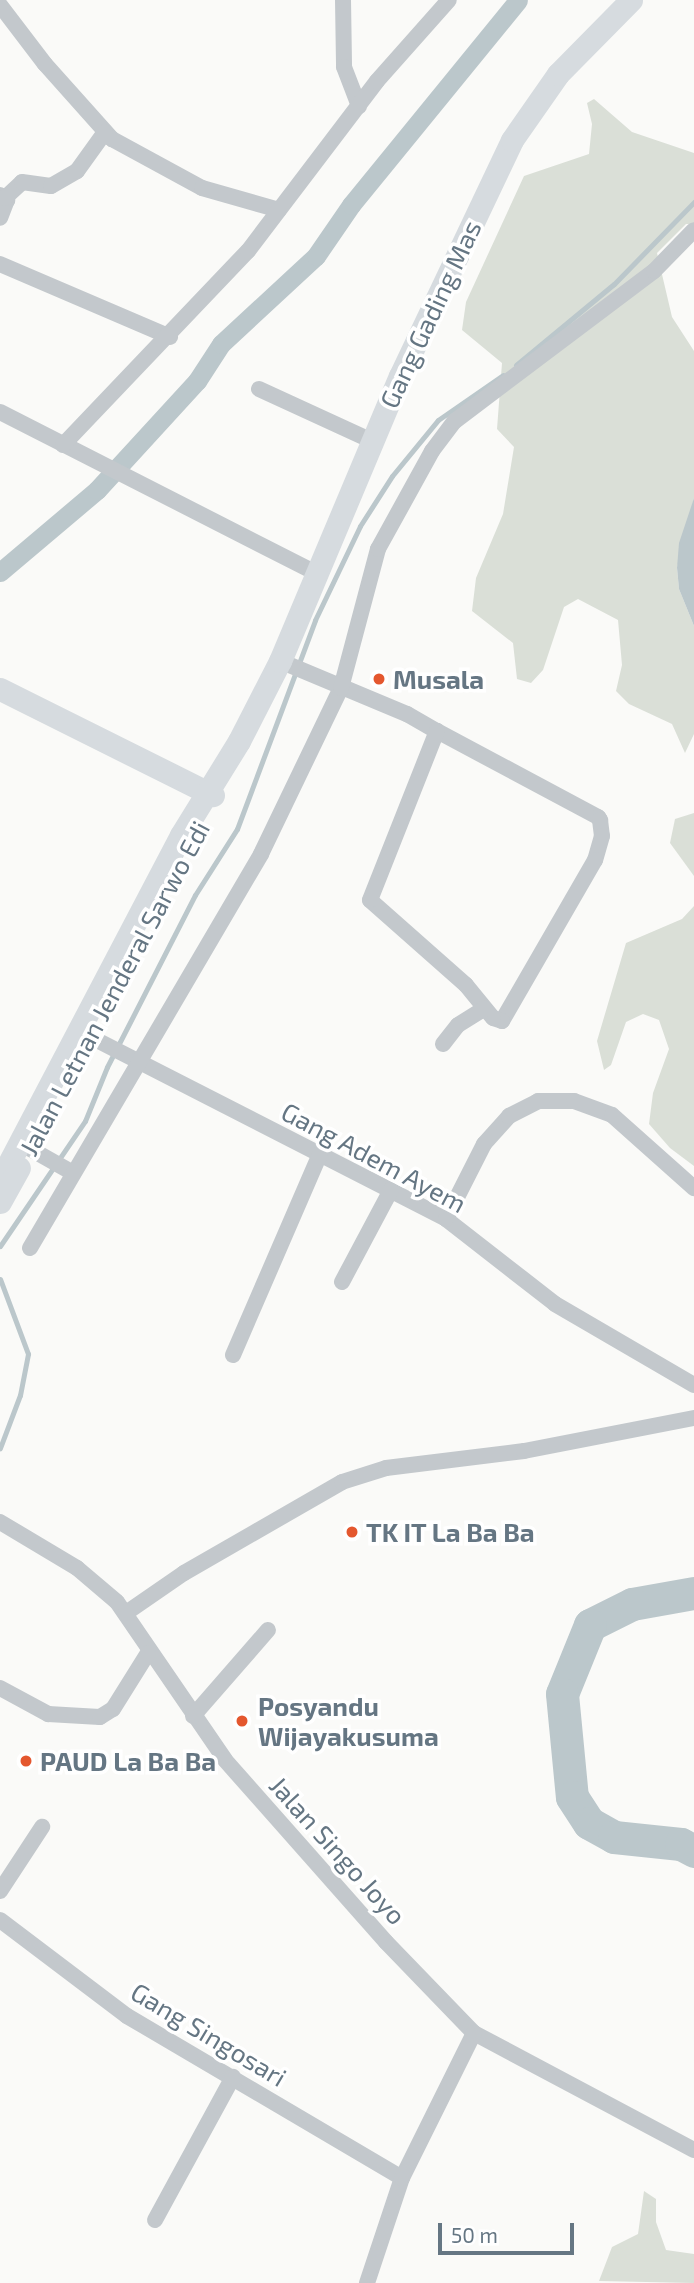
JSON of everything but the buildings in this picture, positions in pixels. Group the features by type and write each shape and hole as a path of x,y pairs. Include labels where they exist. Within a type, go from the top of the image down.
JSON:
{"main road":[{"name":"Gang Gading Mas","path":"208,796 288,665 316,573 372,441 512,141 558,74 631,0"},
{"name":"Jalan Letnan Jenderal Sarwo Edi","path":"0,689 208,796"},
{"name":"Jalan Letnan Jenderal Sarwo Edi","path":"0,703 208,796"},
{"name":"Jalan Letnan Jenderal Sarwo Edi","path":"0,1202 31,1150 90,1036 208,796"},
{"name":"Jalan Letnan Jenderal Sarwo Edi","path":"0,1180 31,1150"}],"street":[{"path":"343,0 344,66 359,106"},
{"path":"63,445 170,337 279,210 359,106 449,0"},
{"path":"0,5 105,132 137,156 202,188 279,210"},
{"path":"0,218 3,196 22,181 51,186 77,171 105,132"},
{"path":"30,1248 71,1172 261,854 337,686 378,549 440,441 455,421 654,271 694,230"},
{"path":"0,264 170,337"},
{"path":"259,389 372,441"},
{"path":"0,412 316,573"},
{"path":"288,665 437,731 598,817 603,829 595,860 510,1014 499,1021 484,1009 466,985 369,898 437,731"},
{"path":"443,1044 458,1025 484,1009"},
{"name":"Gang Adem Ayem","path":"90,1036 446,1219 555,1304 694,1385"},
{"path":"446,1219 484,1144 509,1116 538,1101 574,1101 612,1115 694,1188"},
{"path":"31,1150 71,1172"},
{"path":"233,1355 320,1154"},
{"path":"342,1282 391,1190"},
{"path":"126,1613 184,1573 351,1479 386,1468 524,1451 694,1418"},
{"name":"Jalan Singo Joyo","path":"0,1522 77,1568 126,1613 148,1653 225,1760 386,1942 474,2033 694,2150"},
{"path":"193,1716 268,1630"},
{"path":"0,1689 48,1714 100,1717 113,1709 148,1653"},
{"path":"0,1891 42,1827"},
{"name":"Gang Singosari","path":"0,1920 127,2016 402,2178"},
{"path":"367,2283 402,2178 474,2033"},
{"path":"155,2220 233,2077"}],"shaded area":[{"path":"594,99 632,132 694,153 694,224 686,224 657,253 672,317 694,351 694,498 677,568 679,589 694,626 694,734 685,753 672,724 629,704 616,691 622,665 618,620 578,599 564,607 543,670 531,683 517,679 513,643 472,611 476,578 503,514 514,447 497,429 502,363 462,330 466,302 524,176 589,154 592,124 587,103"},
{"path":"694,498 694,626 679,589 677,568 679,543"},
{"path":"694,813 694,876 670,843 675,819"},
{"path":"694,906 694,1166 670,1148 649,1124 653,1093 669,1049 659,1020 643,1014 626,1022 611,1065 604,1070 597,1041 626,943 682,919"},
{"path":"644,2191 656,2199 656,2222 666,2250 694,2254 694,2283 599,2281 612,2247 638,2234"}],"waterway":[{"path":"0,572 97,490 197,381 221,344 316,256 351,205 518,0"},
{"path":"516,365 614,284 694,202"},
{"path":"0,1246 85,1121 107,1067 195,895 237,829 315,620 360,526 392,476 438,420 503,375"},
{"path":"0,1279 28,1354 20,1395 0,1448"},
{"path":"694,1593 632,1604 590,1625 562,1694 572,1797 589,1823 614,1837 681,1844 694,1851"}],"place":[{"name":"Musala","path":"379,679"},
{"name":"TK IT La Ba Ba","path":"352,1532"},
{"name":"Posyandu Wijayakusuma","path":"242,1721"},
{"name":"PAUD La Ba Ba","path":"26,1761"}]}
